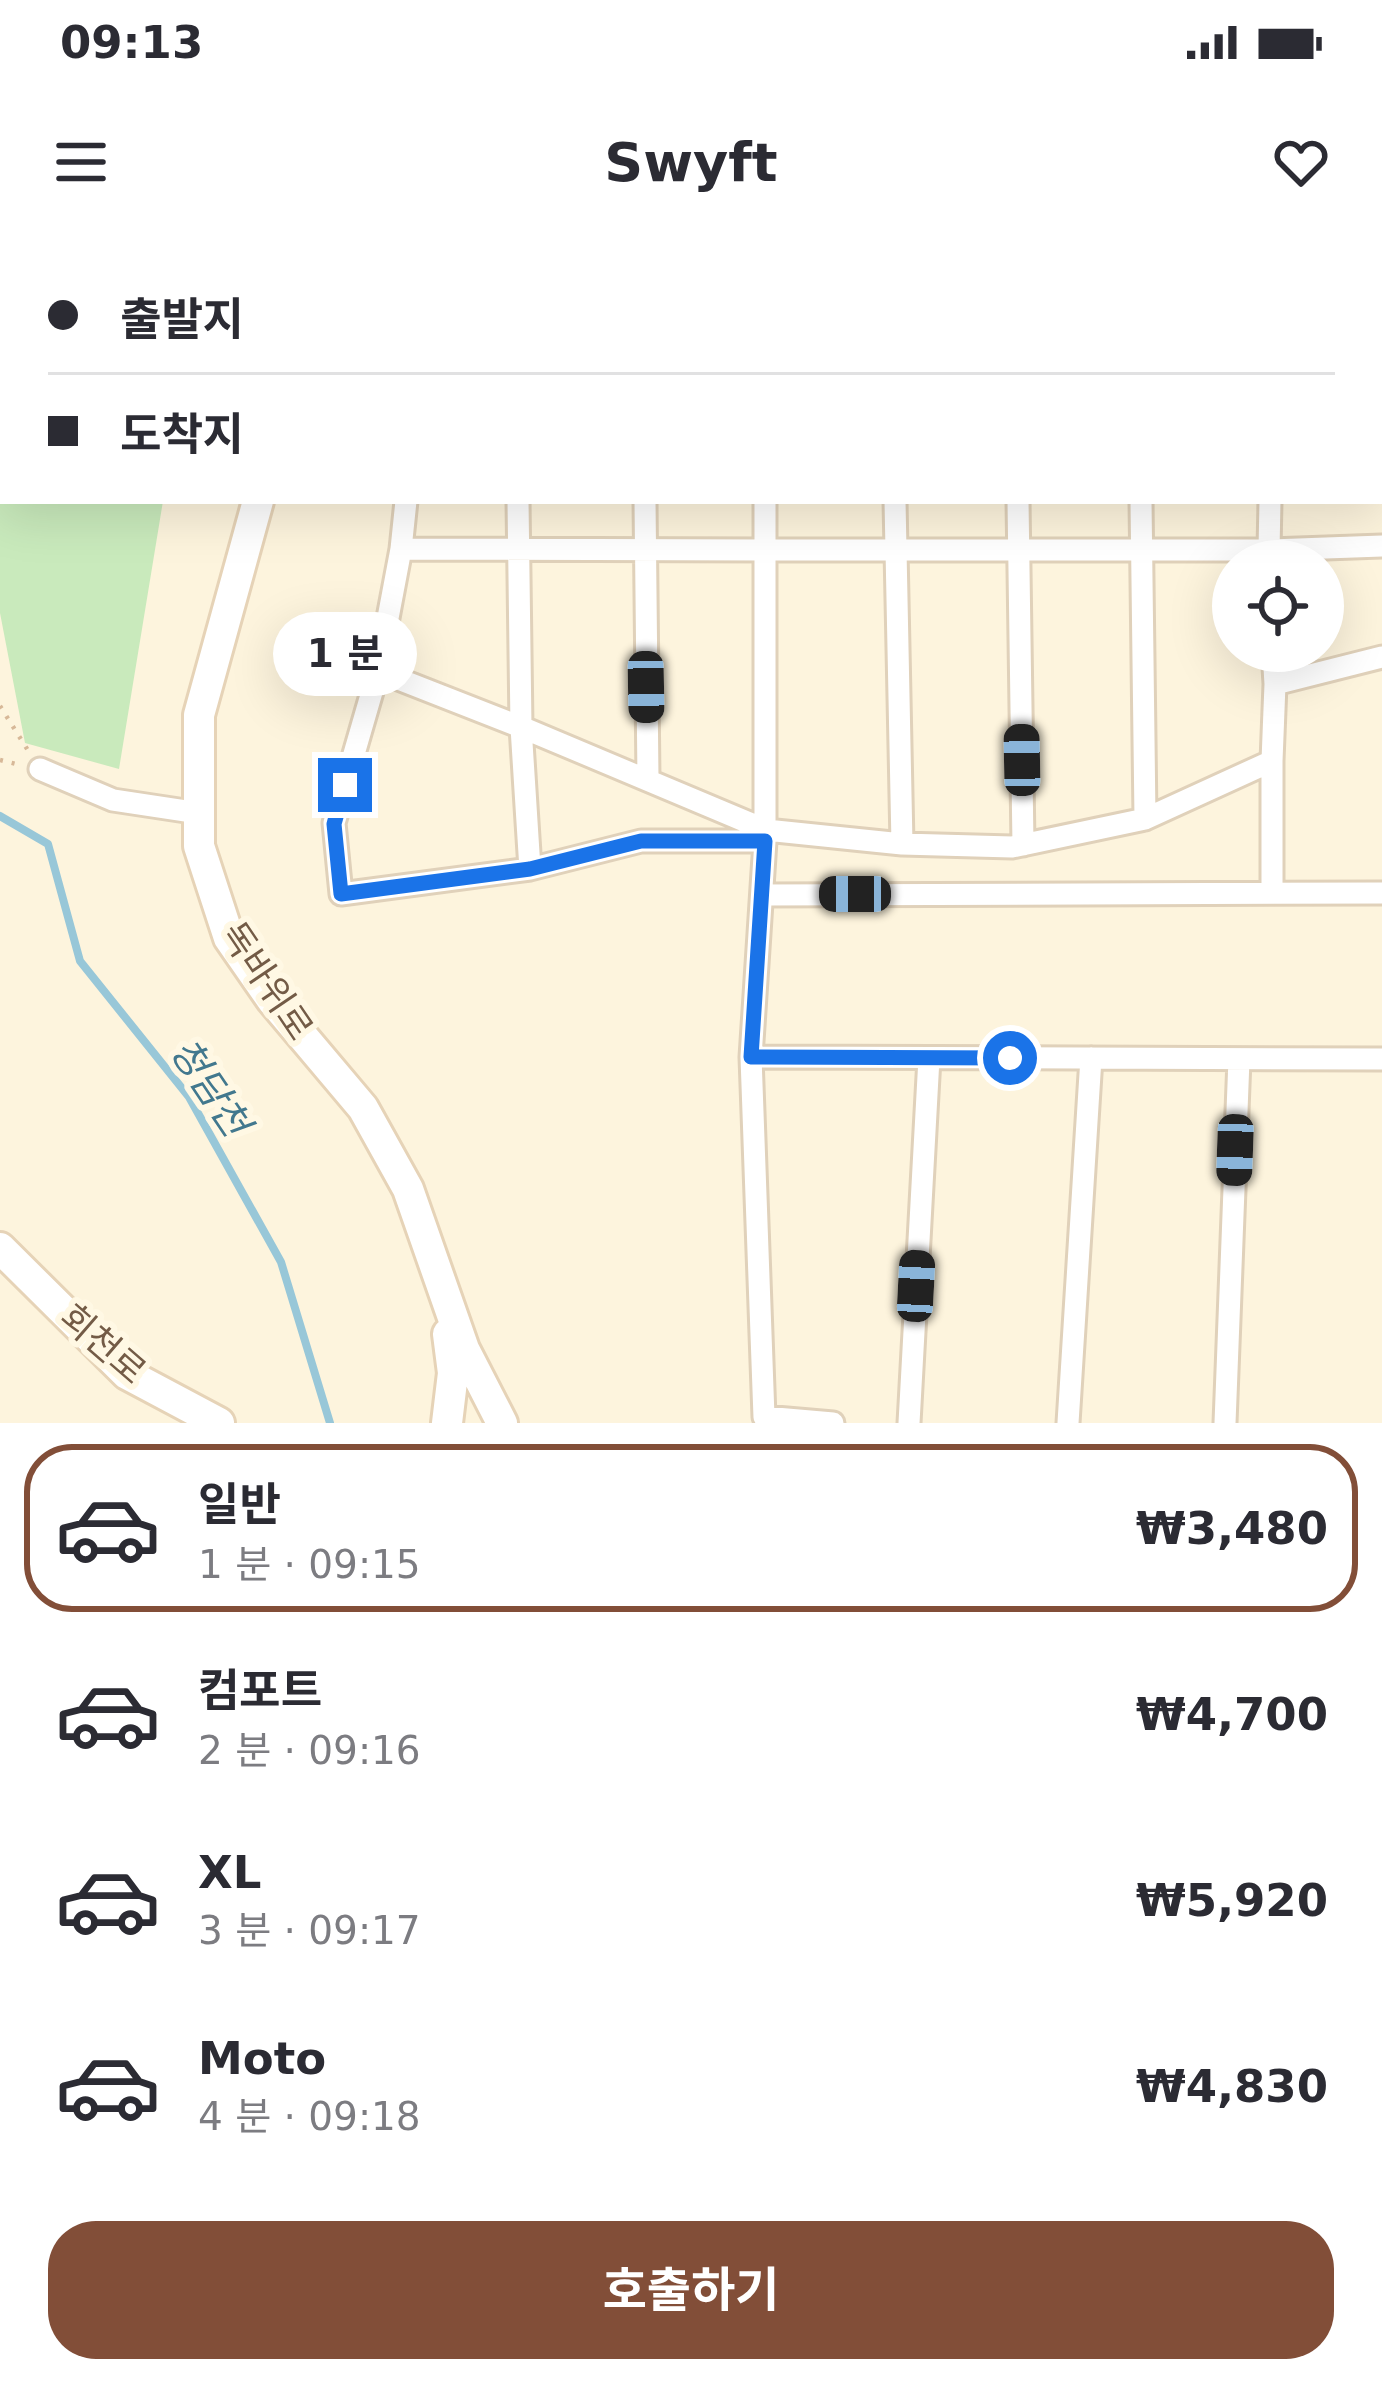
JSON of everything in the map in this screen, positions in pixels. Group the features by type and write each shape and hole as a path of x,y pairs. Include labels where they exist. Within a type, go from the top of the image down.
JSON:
{"main road":[{"name":"독바위로","path":"256,504 199,715 199,846 229,938 272,1000 363,1108 408,1189 464,1349 502,1423"},
{"name":"회천로","path":"0,1248 127,1374 219,1423"},
{"path":"443,1290 453,1373 448,1422"}],"street":[{"path":"406,504 378,670 334,824 341,894 530,869 641,841 766,836 1012,847 1145,819 1272,761"},
{"path":"518,504 521,727 530,869"},
{"path":"645,504 648,779"},
{"path":"765,504 766,836 751,1057 764,1417 833,1423"},
{"path":"896,504 902,844"},
{"path":"1018,504 1023,845"},
{"path":"1141,504 1145,819"},
{"path":"1270,504 1270,540"},
{"path":"1344,549 1382,546"},
{"path":"400,549 1212,553"},
{"path":"1275,684 1382,657"},
{"path":"378,670 648,779 766,836"},
{"path":"1272,893 1274,672"},
{"path":"40,769 112,800 199,813"},
{"path":"762,895 1382,893"},
{"path":"751,1057 1382,1059"},
{"path":"909,1423 929,1058"},
{"path":"1068,1423 1091,1058"},
{"path":"1225,1423 1239,1059"}],"path":[{"path":"0,706 40,769"},
{"path":"0,760 40,769"}],"green space":[{"path":"0,504 163,504 119,769 25,743 0,613"}],"waterway":[{"name":"청담천","path":"0,816 48,844 80,961 189,1097 281,1262 330,1423"}],"route":[{"path":"345,785 334,824 341,894 530,869 641,841 765,841 751,1057 1010,1058"}]}
